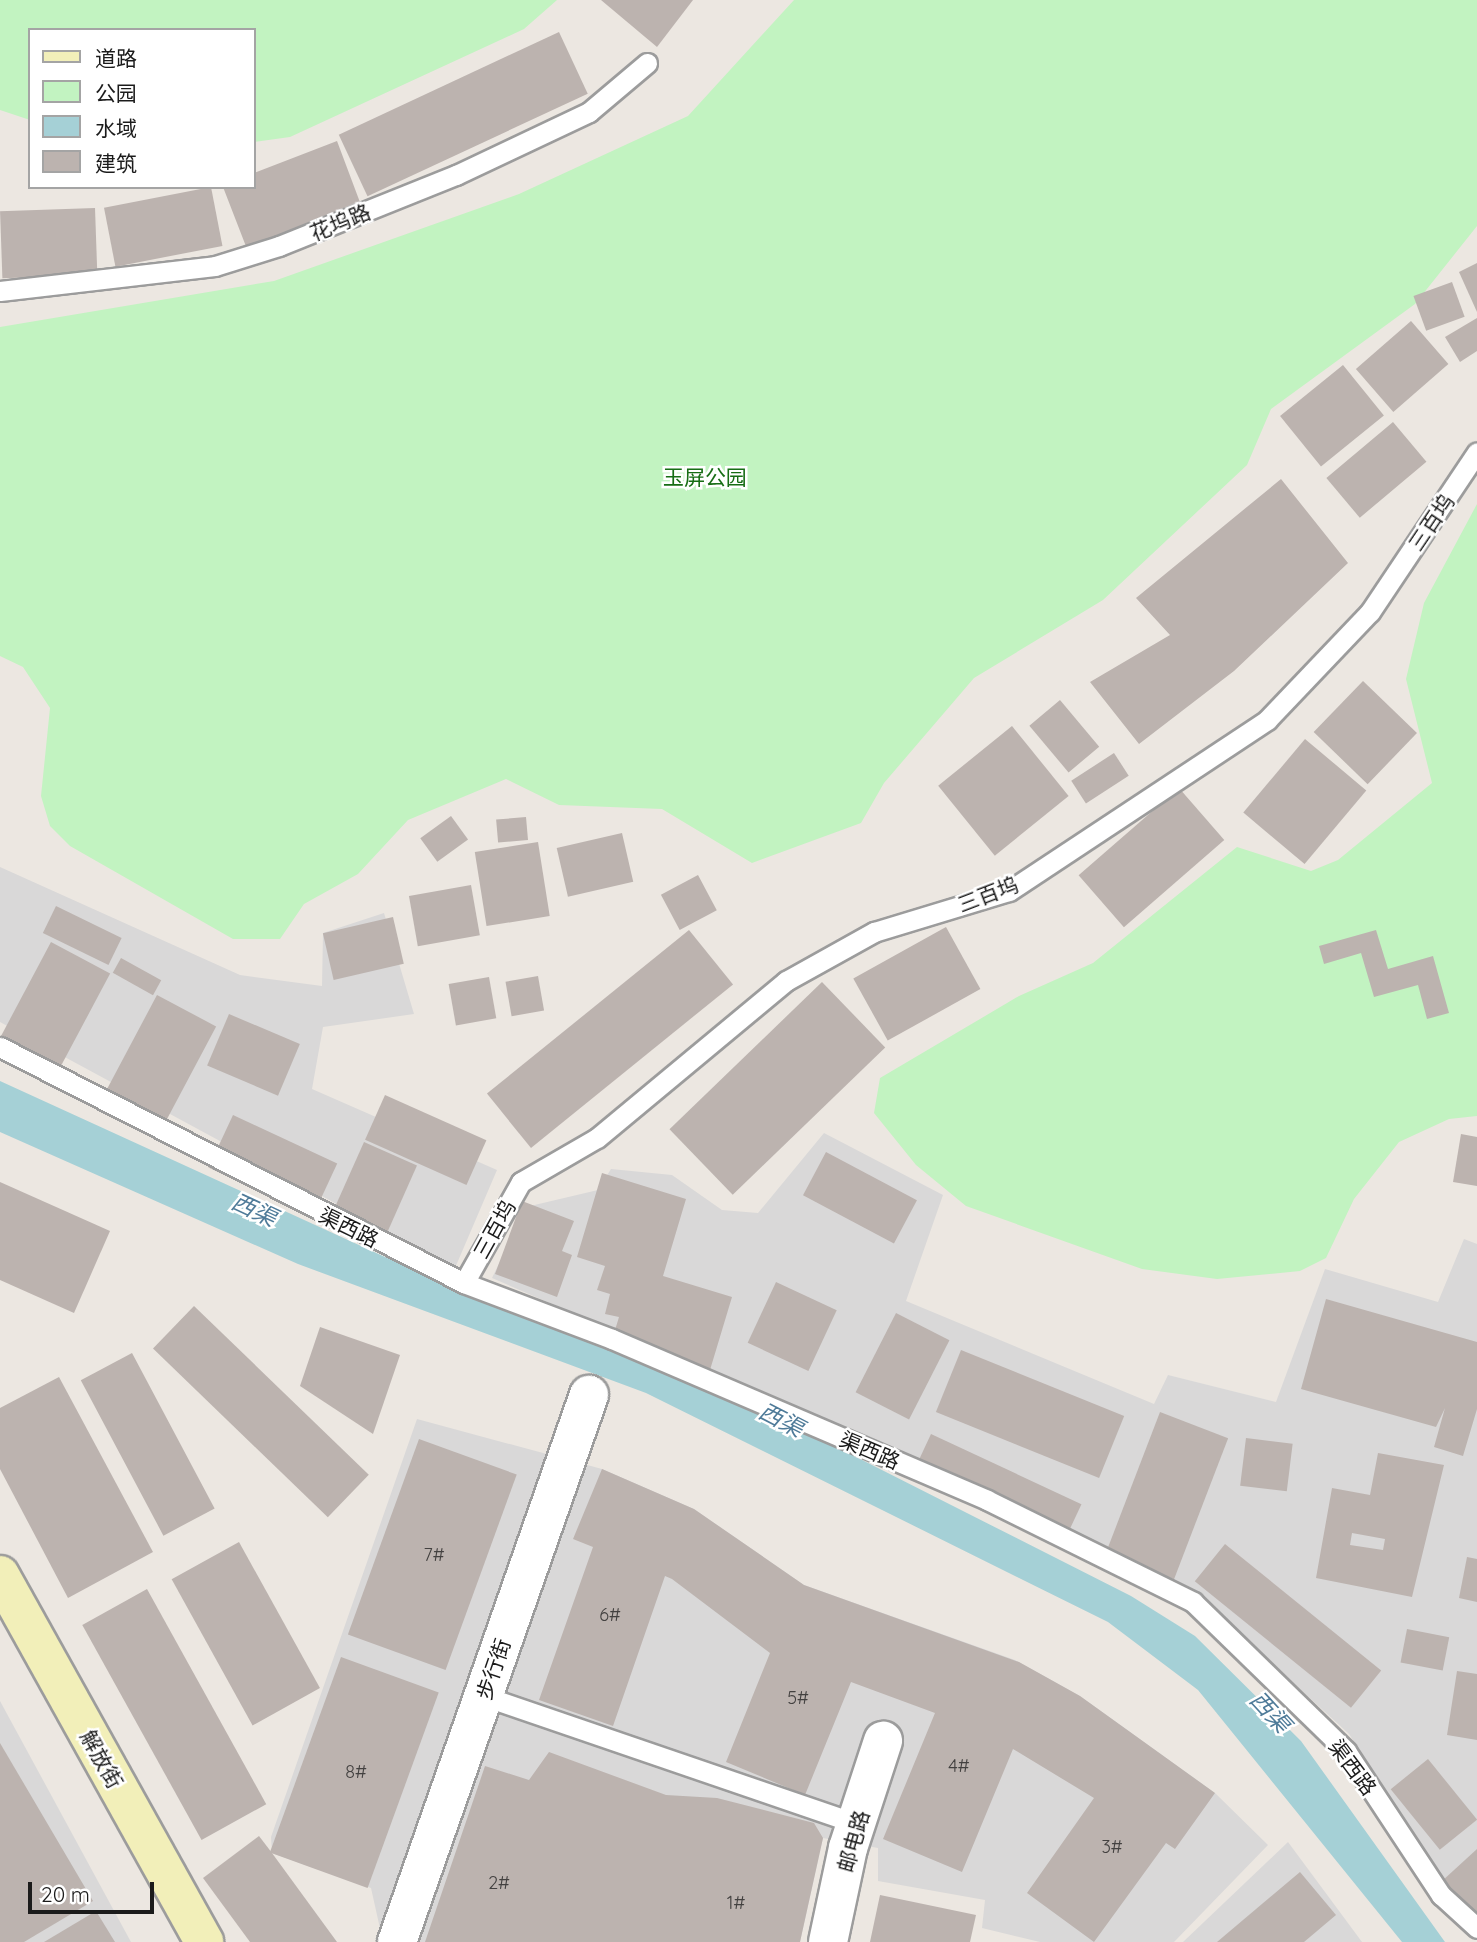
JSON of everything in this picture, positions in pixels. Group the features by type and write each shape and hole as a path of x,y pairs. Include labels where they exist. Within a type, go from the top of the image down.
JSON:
{"street":[{"name":"步行街","path":"397,1942 589,1395"},
{"name":"解放街","path":"0,1575 204,1942"},
{"name":"邮电路","path":"828,1942 857,1824 883,1741"}],"lane":[{"name":"花坞路","path":"0,291 215,266 279,246 456,175 589,112 647,63"},
{"name":"三百坞","path":"464,1283 521,1182 597,1138 786,981 874,932 1009,891 1267,720 1370,612 1477,452"},
{"name":"渠西路","path":"0,1047 464,1283 612,1339 987,1500 1193,1602 1346,1751 1441,1895 1477,1928"},
{"path":"484,1696 857,1824"}],"shaded area":[{"path":"0,867 240,975 322,986 323,933 384,913 414,1014 323,1027 312,1089 497,1170 455,1268 0,1022"},
{"path":"824,1133 943,1195 906,1301 1154,1404 1168,1375 1276,1402 1325,1269 1438,1302 1464,1239 1477,1244 1477,1910 1445,1881 1349,1734 1192,1590 978,1488 492,1278 526,1207 598,1190 611,1169 672,1175 722,1210 758,1213"},
{"path":"417,1419 602,1469 694,1509 804,1585 1015,1660 1080,1696 1215,1793 1268,1845 1174,1942 1040,1942 982,1928 985,1900 878,1881 878,1848 823,1838 800,1942 383,1942 371,1888 272,1853 271,1837"},
{"path":"0,1701 131,1942 0,1942"},
{"path":"1288,1842 1362,1942 1183,1942"}],"green space":[{"path":"0,0 557,0 524,29 290,137 256,142 256,28 28,28 28,119 0,110"},
{"name":"玉屏公园","path":"794,0 1477,0 1477,226 1415,304 1271,409 1247,465 1103,600 974,678 884,783 861,823 752,863 662,809 559,805 506,779 408,820 358,874 304,904 280,939 233,939 70,846 50,826 41,796 50,708 23,667 0,656 0,327 274,281 519,194 688,116"},
{"path":"1477,504 1477,1116 1449,1119 1399,1142 1354,1199 1326,1258 1300,1271 1217,1279 1142,1269 966,1206 916,1165 874,1113 880,1078 1019,996 1093,963 1237,847 1311,871 1338,860 1432,783 1406,679 1424,603"}],"water":[{"name":"西渠","path":"0,1081 420,1273 791,1424 1131,1596 1195,1636 1301,1741 1445,1942 1402,1942 1198,1690 1108,1622 646,1393 298,1264 0,1132"}],"building":[{"path":"601,0 693,0 657,47"},
{"path":"559,32 588,94 368,196 339,135"},
{"path":"337,141 361,205 247,249 224,189 256,189 256,172"},
{"path":"211,189 222,246 115,267 104,208"},
{"path":"95,208 97,275 2,278 0,211"},
{"path":"1477,263 1477,312 1459,272"},
{"path":"1452,282 1465,317 1426,331 1413,296"},
{"path":"1477,318 1477,351 1460,362 1445,337"},
{"path":"1411,321 1448,364 1393,412 1356,369"},
{"path":"1343,365 1384,416 1321,466 1280,416"},
{"path":"1393,422 1426,462 1360,518 1326,478"},
{"path":"1281,479 1348,563 1234,671 1139,744 1090,682 1170,635 1136,598"},
{"path":"1363,681 1417,733 1368,784 1314,732"},
{"path":"1060,700 1099,747 1069,772 1029,726"},
{"path":"1012,726 1069,796 995,856 938,786"},
{"path":"1305,739 1366,790 1305,864 1243,813"},
{"path":"1114,753 1129,776 1086,803 1071,781"},
{"path":"1179,788 1224,840 1124,927 1079,875"},
{"path":"451,816 468,839 437,862 420,838"},
{"path":"526,817 528,840 498,843 496,820"},
{"path":"622,833 633,882 568,897 557,848"},
{"path":"538,842 550,916 487,926 475,852"},
{"path":"698,875 717,910 680,930 661,895"},
{"path":"471,885 480,935 418,946 409,896"},
{"path":"56,906 122,938 108,965 43,933"},
{"path":"393,917 404,964 334,980 323,933"},
{"path":"946,927 980,989 888,1040 853,978"},
{"path":"689,930 733,984 531,1148 487,1094"},
{"path":"1376,930 1388,969 1433,956 1449,1013 1427,1019 1418,985 1374,997 1361,953 1324,964 1319,946"},
{"path":"51,942 110,973 58,1072 0,1042"},
{"path":"121,958 161,980 153,995 113,973"},
{"path":"538,976 544,1010 512,1016 506,982"},
{"path":"489,977 496,1018 456,1025 449,984"},
{"path":"822,982 885,1047 733,1195 669,1129"},
{"path":"157,995 216,1026 162,1129 103,1097"},
{"path":"229,1014 300,1044 278,1096 207,1066"},
{"path":"385,1095 486,1140 466,1185 365,1140"},
{"path":"233,1115 337,1164 313,1216 208,1168"},
{"path":"1461,1134 1477,1137 1477,1186 1453,1182"},
{"path":"364,1142 417,1166 386,1236 333,1212"},
{"path":"826,1152 917,1200 894,1244 803,1195"},
{"path":"602,1173 686,1199 663,1276 732,1297 710,1370 612,1340 619,1317 605,1314 610,1294 597,1290 605,1266 577,1257"},
{"path":"0,1182 110,1231 74,1313 0,1280"},
{"path":"522,1201 574,1221 562,1251 572,1255 557,1297 495,1274"},
{"path":"776,1282 837,1310 808,1371 748,1343"},
{"path":"1326,1299 1477,1342 1477,1409 1463,1456 1434,1447 1445,1408 1436,1427 1301,1389"},
{"path":"194,1306 369,1475 328,1517 153,1348"},
{"path":"896,1313 949,1340 909,1420 856,1392"},
{"path":"320,1327 400,1355 373,1434 300,1386"},
{"path":"961,1350 1124,1416 1099,1478 936,1412"},
{"path":"132,1353 215,1508 163,1536 81,1380"},
{"path":"59,1377 153,1552 68,1598 0,1469 0,1408"},
{"path":"1160,1412 1228,1438 1174,1579 1106,1553"},
{"path":"931,1434 1081,1504 1068,1533 917,1463"},
{"path":"1246,1438 1293,1444 1287,1491 1240,1486"},
{"path":"419,1439 517,1475 446,1670 348,1634"},
{"path":"1378,1453 1444,1465 1412,1597 1316,1578 1332,1488 1370,1495","holes":["1352,1533 1385,1539 1383,1550 1350,1545"]},
{"path":"602,1469 694,1509 804,1585 1019,1662 1080,1696 1215,1793 1175,1849 1166,1843 1094,1942 1027,1893 1094,1798 1013,1749 962,1872 883,1839 935,1713 851,1682 805,1795 726,1762 770,1653 672,1579 665,1576 613,1726 539,1700 593,1547 573,1539"},
{"path":"239,1542 320,1688 253,1725 172,1579"},
{"path":"1225,1544 1381,1670 1351,1708 1195,1581"},
{"path":"1467,1557 1477,1559 1477,1602 1459,1598"},
{"path":"147,1589 266,1804 202,1840 82,1625"},
{"path":"1407,1629 1449,1637 1443,1671 1401,1662"},
{"path":"341,1657 439,1693 368,1888 270,1852"},
{"path":"1457,1671 1477,1674 1477,1740 1447,1735"},
{"path":"0,1743 93,1901 24,1942 0,1942"},
{"path":"549,1752 666,1795 717,1798 814,1823 823,1838 800,1942 425,1942 485,1766 529,1780"},
{"path":"1428,1759 1477,1820 1440,1850 1391,1789"},
{"path":"259,1836 337,1942 250,1942 203,1878"},
{"path":"1477,1849 1477,1920 1442,1881"},
{"path":"1300,1872 1336,1915 1304,1942 1217,1942"},
{"path":"880,1895 976,1915 970,1942 870,1942"},
{"path":"96,1911 115,1942 44,1942"}]}
